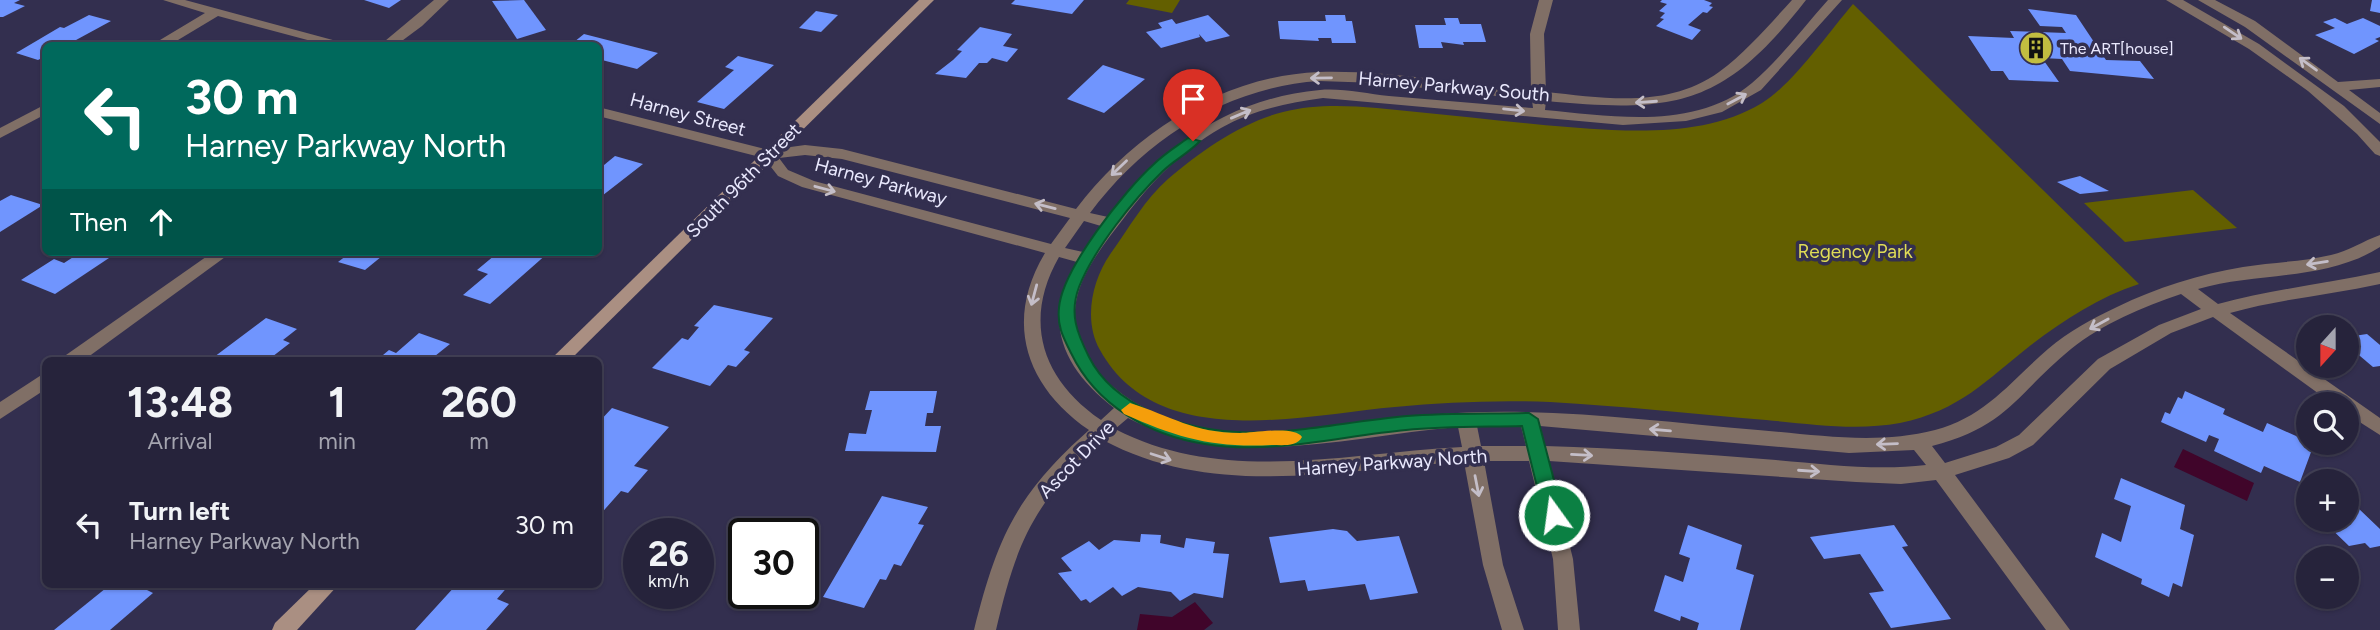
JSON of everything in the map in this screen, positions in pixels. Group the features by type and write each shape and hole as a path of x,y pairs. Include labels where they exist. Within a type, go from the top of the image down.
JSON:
{"street":[{"path":"170,0 332,42"},
{"path":"392,42 418,23 442,0"},
{"name":"South 96th Street","path":"562,357 927,0"},
{"path":"1539,113 1537,34 1546,0"},
{"name":"Harney Parkway South","path":"1080,215 1115,171 1152,139 1215,102 1246,90 1282,81 1319,77 1373,79 1639,103 1692,93 1720,81 1799,0"},
{"name":"Harney Parkway South","path":"1087,259 1144,181 1177,151 1235,116 1272,103 1323,94 1650,121 1713,110 1747,94 1835,0"},
{"path":"2173,0 2227,28 2311,89 2380,151"},
{"path":"2204,0 2250,24 2380,120"},
{"path":"164,42 216,12"},
{"path":"2311,89 2380,83"},
{"path":"2334,107 2380,103"},
{"path":"0,134 42,110"},
{"name":"Harney Street","path":"602,112 769,155"},
{"name":"Harney Parkway","path":"1087,259 808,184 783,173 769,155 805,150 842,154 1111,223"},
{"name":"Harney Parkway North","path":"1080,215 1055,250 1038,281 1031,306 1030,333 1039,359 1056,388 1100,431 1162,458 1197,467 1237,471 1538,453 1901,476 1943,471 2002,453 2026,440 2105,364 2165,329 2268,296 2339,287 2380,278"},
{"name":"Harney Parkway North","path":"1087,259 1072,286 1066,306 1067,328 1089,374 1127,408 1177,430 1205,437 1276,440 1466,419 1529,419 1884,445 1919,442 1970,426 1989,415 2069,342 2132,307 2184,288 2240,273 2341,259 2380,240"},
{"path":"76,357 218,256"},
{"path":"2184,288 2329,392"},
{"path":"0,412 42,382"},
{"name":"Ascot Drive","path":"985,630 1008,546 1026,512 1043,489 1100,431 1127,408"},
{"path":"2359,413 2380,428"},
{"path":"1466,419 1493,565 1513,630"},
{"path":"1529,419 1563,559 1569,630"},
{"path":"1919,442 2059,630"},
{"path":"283,630 325,588"}],"green space":[{"path":"1129,0 1180,0 1172,13 1126,4"},
{"name":"Regency Park","path":"1853,4 2139,284 2096,302 2069,318 1971,393 1940,410 1900,423 1850,427 1531,401 1414,405 1276,420 1234,420 1194,415 1157,403 1125,382 1100,350 1092,326 1092,300 1099,275 1111,253 1145,205 1168,179 1208,148 1252,123 1300,109 1350,106 1612,130 1670,129 1709,124 1745,112 1774,95 1798,71"},
{"path":"2193,190 2237,228 2125,242 2084,203"}],"shaded area":[{"path":"2183,449 2254,483 2247,501 2174,467"},
{"path":"1195,602 1213,623 1204,630 1137,630 1140,614 1172,617"}],"building":[{"path":"0,0 20,0 14,3 25,6 0,17"},
{"path":"364,0 401,0 389,8"},
{"path":"524,0 546,30 517,39 492,1"},
{"path":"1015,0 1084,0 1072,14 1011,4"},
{"path":"1704,0 1712,3 1709,6 1713,7 1688,25 1701,30 1692,40 1656,26 1664,19 1660,18 1665,13 1659,11 1667,4 1660,2"},
{"path":"2372,0 2380,0 2380,13 2370,11"},
{"name":"The ART[house]","path":"2028,9 2076,15 2106,60 2140,61 2154,79 2070,71 2062,59 2042,58 2059,82 2009,80 2003,71 1991,71 1968,36 2014,38 2010,31 2066,33 2062,27 2040,26"},
{"path":"816,11 838,15 821,32 799,28"},
{"path":"89,15 111,21 72,42 42,42 42,58 38,60 16,53 60,27 64,28"},
{"path":"1208,15 1230,36 1206,42 1199,34 1200,37 1161,48 1146,32 1162,28 1158,23 1172,19 1176,24"},
{"path":"1325,15 1345,15 1346,21 1352,21 1356,43 1332,43 1331,38 1318,38 1319,41 1280,39 1278,21 1326,21"},
{"path":"1444,18 1458,18 1460,24 1481,24 1486,42 1463,42 1464,45 1441,42 1443,48 1419,48 1415,25 1446,25"},
{"path":"2335,18 2347,24 2363,18 2380,26 2380,37 2375,39 2379,41 2354,54 2315,35 2335,28 2323,22"},
{"path":"980,27 1012,34 1003,46 1018,49 1007,62 992,58 987,63 979,63 966,78 935,74 962,51 957,50"},
{"path":"584,34 658,53 637,69 602,60 602,42 574,42"},
{"path":"738,56 774,65 724,109 697,102 734,70 725,67"},
{"path":"1103,65 1145,79 1104,113 1067,99"},
{"path":"615,156 643,164 602,196 602,167"},
{"path":"2080,176 2109,191 2080,194 2057,182"},
{"path":"11,195 42,206 0,232 0,201"},
{"path":"75,256 112,256 55,294 21,280 54,259 64,263"},
{"path":"346,256 382,256 365,270 338,262"},
{"path":"494,256 545,256 490,304 463,295 488,274 477,270"},
{"path":"714,305 773,318 744,350 750,352 736,367 728,365 710,386 652,368 682,338 688,340 699,327 694,326"},
{"path":"266,318 297,329 283,340 290,343 272,357 214,357"},
{"path":"419,333 450,344 434,357 381,357 389,350 396,353"},
{"path":"2367,334 2380,345 2380,366 2373,367 2359,355 2359,335"},
{"path":"870,391 937,391 933,413 927,413 925,426 941,426 936,452 845,451 849,433 866,434 872,410 865,410"},
{"path":"2185,391 2225,409 2223,414 2263,432 2267,423 2296,436 2296,455 2310,455 2305,469 2296,469 2296,480 2264,466 2261,473 2214,451 2219,439 2209,435 2206,442 2161,422 2165,412 2170,414 2178,397 2182,399"},
{"path":"612,408 669,427 634,466 648,470 628,493 621,491 602,512 602,419"},
{"path":"2121,478 2185,505 2180,529 2194,535 2182,587 2173,583 2169,597 2141,584 2142,579 2095,557 2102,533 2121,542 2131,506 2114,499"},
{"path":"882,496 928,507 918,524 924,525 901,566 894,564 886,580 880,579 864,608 823,597"},
{"path":"2359,509 2380,529 2380,546 2370,548 2365,543 2349,546 2334,532 2359,532"},
{"path":"1688,525 1742,545 1736,569 1754,575 1740,630 1697,630 1699,623 1681,616 1680,621 1654,611 1665,575 1683,582 1690,558 1679,554"},
{"path":"1894,525 1908,546 1902,547 1951,619 1891,628 1869,593 1884,591 1860,554 1824,559 1810,537"},
{"path":"1333,529 1347,531 1357,541 1399,536 1418,593 1370,600 1365,584 1308,591 1305,580 1280,583 1269,537"},
{"path":"1141,534 1161,535 1160,543 1184,548 1186,538 1215,542 1213,553 1229,554 1223,598 1194,593 1180,601 1171,592 1138,587 1122,596 1113,587 1090,603 1086,599 1081,601 1058,573 1072,571 1061,558 1089,541 1099,550 1114,540 1140,542"},
{"path":"106,588 143,588 153,593 110,630 54,630"},
{"path":"453,588 507,588 497,599 509,604 486,630 415,630"}],"slow traffic":[{"path":"1130,410 1151,421 1205,437 1276,440 1293,437"}],"place":[{"name":"The ART[house]","path":"2036,48"}],"route":[{"path":"1193,141 1177,151 1133,193 1087,259 1072,286 1066,306 1067,328 1074,349 1089,374 1104,390 1127,408 1151,421 1205,437 1238,440 1276,440 1408,423 1529,419 1554,515"}]}
